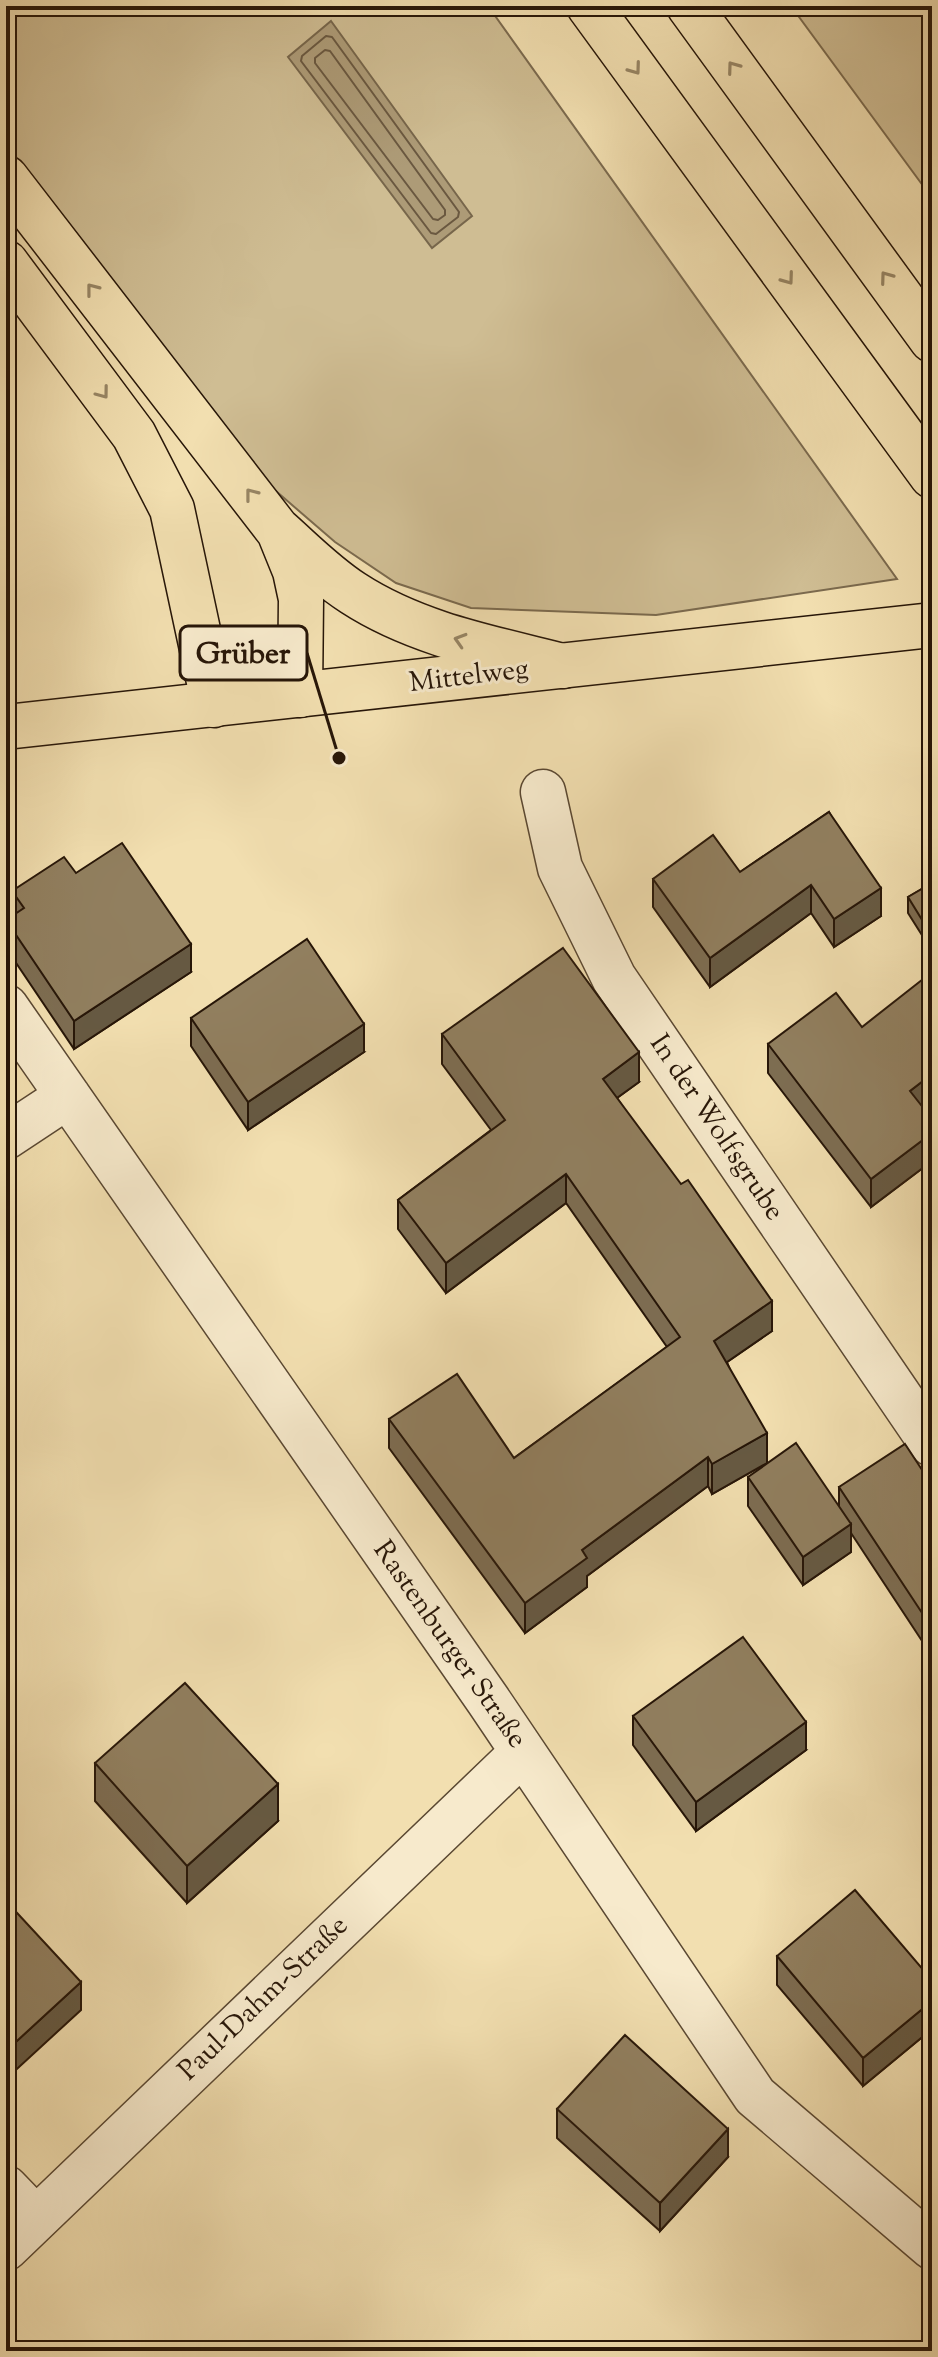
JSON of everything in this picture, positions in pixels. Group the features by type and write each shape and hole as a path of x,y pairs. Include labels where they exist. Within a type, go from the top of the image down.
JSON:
{"main road":[{"path":"589,6 932,476"},
{"path":"689,6 932,340"},
{"path":"6,178 277,529 328,575 379,608 461,641 563,666"},
{"path":"6,263 134,435 172,509 188,572 214,705"},
{"path":"277,529 295,571 301,599 300,695"},
{"name":"Mittelweg","path":"6,727 918,627"}],"street":[{"name":"In der Wolfsgrube","path":"543,792 560,868 614,978 932,1444"},
{"name":"Rastenburger Straße","path":"6,1007 523,1752 755,2096 932,2247"},
{"path":"6,1137 68,1096"},
{"name":"Paul-Dahm-Straße","path":"16,2218 523,1752"}],"shaded area":[{"path":"6,6 488,6 897,579 656,615 471,608 396,583 335,542 248,467 6,153"},
{"path":"791,6 932,6 932,198"}],"water":[{"path":"331,21 472,216 432,248 288,57"}],"building":[{"path":"829,812 881,888 834,919 811,885 710,958 653,879 713,835 740,872"},
{"path":"122,843 191,944 74,1021 6,920 24,908 12,891 64,857 76,873"},
{"path":"932,883 932,936 908,897"},
{"path":"307,939 364,1024 248,1102 191,1018"},
{"path":"563,948 639,1052 603,1079 681,1184 688,1180 772,1301 714,1341 767,1433 712,1464 708,1457 582,1550 587,1558 525,1603 389,1419 457,1374 514,1458 680,1337 566,1174 446,1263 398,1200 505,1120 442,1034"},
{"path":"932,972 932,1074 910,1091 932,1119 932,1133 871,1179 768,1044 836,993 862,1027"},
{"path":"796,1443 851,1524 803,1557 748,1477"},
{"path":"905,1444 932,1485 930,1625 839,1487"},
{"path":"743,1637 806,1722 696,1802 633,1716"},
{"path":"185,1683 278,1784 187,1866 95,1763"},
{"path":"932,1797 932,1811 925,1803"},
{"path":"855,1890 932,1980 932,2001 863,2058 777,1956"},
{"path":"6,1901 81,1982 6,2051"},
{"path":"625,2035 728,2129 660,2203 557,2109"}],"place":[{"name":"Grüber","path":"339,758"}]}
